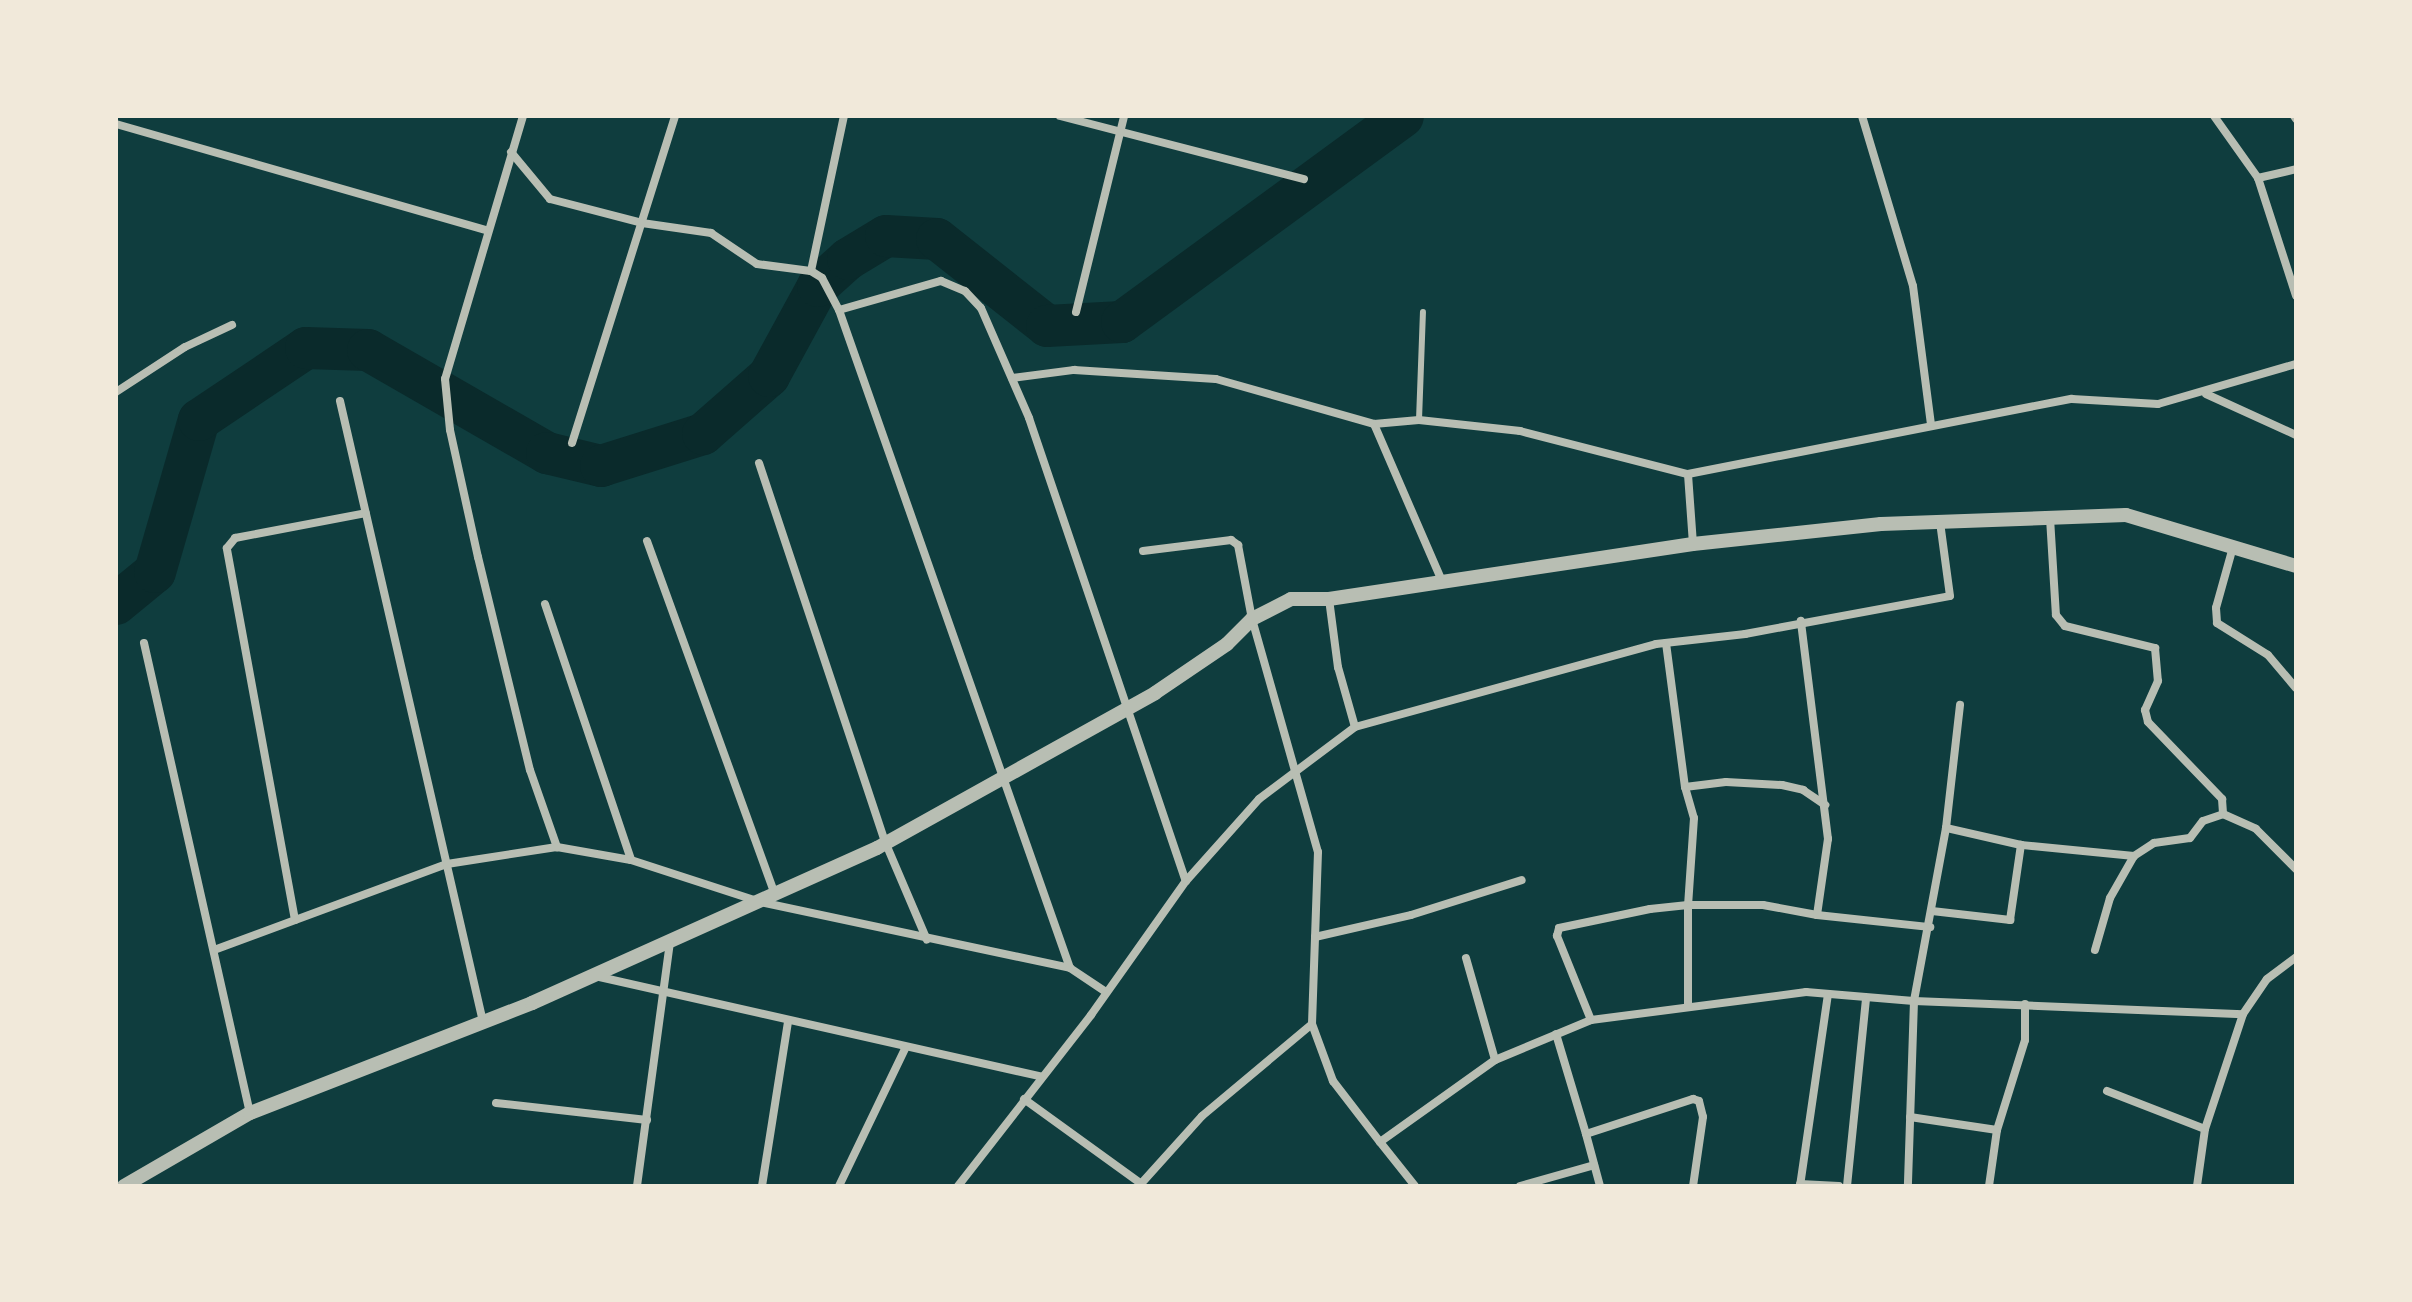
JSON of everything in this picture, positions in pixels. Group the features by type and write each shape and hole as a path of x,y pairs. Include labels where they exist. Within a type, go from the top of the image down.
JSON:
{"street":[{"path":"523,116 486,230 445,379 450,430 530,770 557,847"},
{"path":"572,443 675,116"},
{"path":"811,271 844,116"},
{"path":"1060,116 1304,179"},
{"path":"1076,312 1124,116"},
{"path":"1862,116 1913,286 1931,424"},
{"path":"2214,116 2258,178 2296,296"},
{"path":"116,124 486,230"},
{"path":"511,152 550,199 642,223 711,233 757,264 811,271 822,278 837,305 999,778 1070,968"},
{"path":"2258,178 2296,169"},
{"path":"837,305 929,282 954,285 981,308 1012,378 1186,881"},
{"path":"116,392 185,347 232,325"},
{"path":"1012,378 1074,370 1216,379 1374,424 1419,420 1520,431 1688,474 1931,424 2072,399 2158,404 2205,393 2296,364"},
{"path":"2205,393 2296,435"},
{"path":"340,401 483,1022"},
{"path":"1374,424 1442,581"},
{"path":"759,463 886,844 927,940"},
{"path":"1688,474 1693,544"},
{"path":"295,920 227,548 235,538 366,513"},
{"path":"124,1186 250,1113 594,976 886,844 1125,708 1227,644 1252,619 1291,599 1329,599 1693,544 1940,522 2126,515 2296,566"},
{"path":"2050,518 2056,615 2065,626 2155,648 2158,681 2145,717 2222,799 2223,814"},
{"path":"958,1186 1186,881 1259,799 1355,727 1573,664 1666,643 1950,596 1940,522"},
{"path":"647,541 775,896"},
{"path":"1143,551 1235,542 1252,619 1318,852 1312,1024 1333,1081 1415,1186"},
{"path":"2233,547 2216,608 2217,623 2268,655 2296,688"},
{"path":"1329,599 1338,667 1355,727"},
{"path":"545,604 631,860"},
{"path":"1801,621 1828,839 1817,915"},
{"path":"144,643 250,1113"},
{"path":"1666,643 1685,787 1694,818 1688,905 1688,1006"},
{"path":"1908,1186 1914,1001 1946,828 1960,705"},
{"path":"1685,787 1726,782 1782,785 1803,790 1826,806"},
{"path":"2095,950 2110,898 2134,856 2154,843 2190,838 2203,821 2223,814 2256,829 2296,869"},
{"path":"1946,828 2021,845 2134,856"},
{"path":"1932,911 2010,920 2021,845"},
{"path":"214,950 447,864 557,847 631,860 760,902 1070,968 1106,992"},
{"path":"1315,937 1425,912 1522,880"},
{"path":"1591,1020 1557,936 1559,928 1688,905 1763,905 1817,915 1930,927"},
{"path":"637,1186 670,942"},
{"path":"2197,1186 2205,1129 2243,1014 2267,979 2296,957"},
{"path":"1466,958 1495,1060"},
{"path":"594,976 905,1049 1042,1077"},
{"path":"1828,994 1800,1185 1839,1186"},
{"path":"1380,1142 1495,1060 1591,1020 1688,1006 1828,994 1914,1001 2243,1014"},
{"path":"1847,1186 1866,998"},
{"path":"1989,1186 1997,1130 2025,1040 2025,1004"},
{"path":"762,1186 788,1021"},
{"path":"1024,1099 1139,1185 1202,1116 1312,1024"},
{"path":"1556,1034 1600,1186"},
{"path":"839,1186 905,1049"},
{"path":"2107,1091 2205,1129"},
{"path":"1586,1134 1693,1099 1699,1101 1703,1117 1693,1186"},
{"path":"496,1103 647,1120"},
{"path":"1910,1117 1997,1130"},
{"path":"1520,1186 1594,1165"}],"lane":[{"path":"1419,420 1423,312"}],"waterway":[{"path":"116,604 155,572 199,420 306,348 368,350 547,453 601,466 703,434 769,376 818,286 848,259 886,236 937,239 1047,326 1122,322 1403,116"}]}
